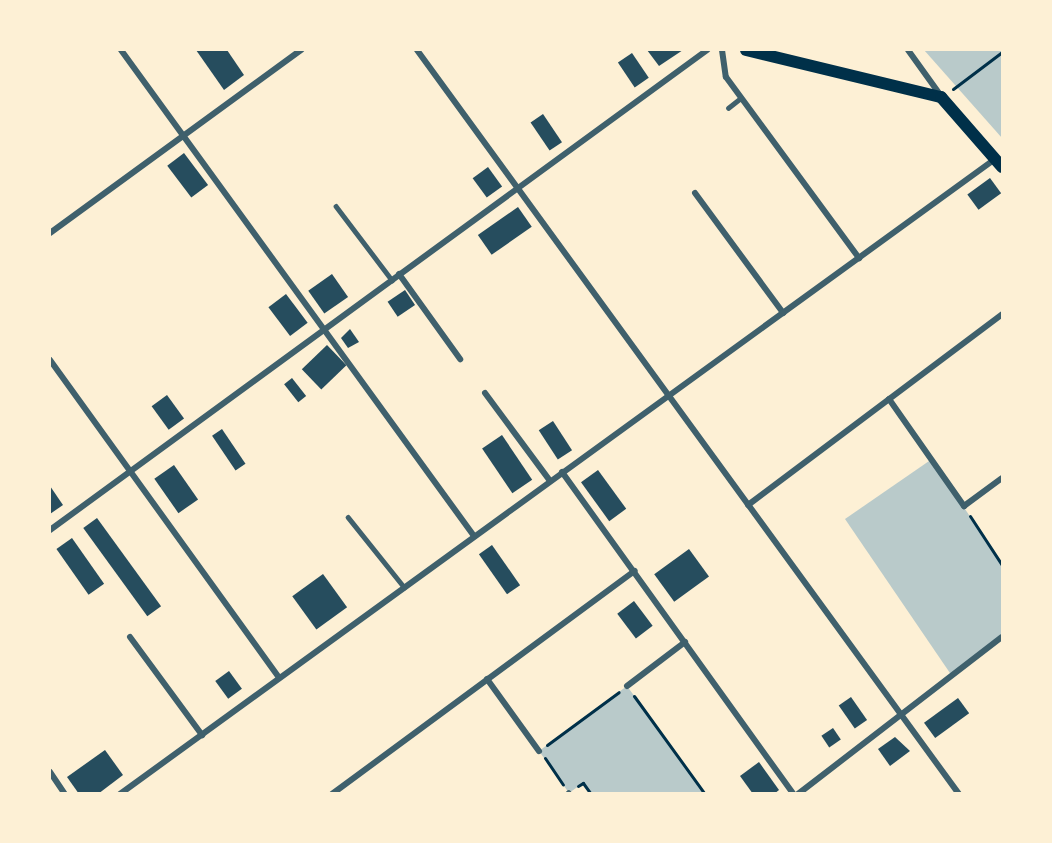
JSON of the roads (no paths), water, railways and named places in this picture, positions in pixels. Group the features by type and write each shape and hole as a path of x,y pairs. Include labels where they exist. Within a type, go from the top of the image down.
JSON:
{"main road":[{"path":"746,50 941,97 999,163"}],"street":[{"path":"121,50 327,327 474,536"},
{"path":"50,233 301,50"},
{"path":"417,50 959,794"},
{"path":"50,530 707,50"},
{"path":"722,50 726,77 858,258"},
{"path":"908,50 941,97"},
{"path":"120,794 858,258 999,163"},
{"path":"695,193 783,313"},
{"path":"399,274 460,359"},
{"path":"748,505 1002,314"},
{"path":"50,360 279,678"},
{"path":"485,393 550,481"},
{"path":"890,399 964,506 1002,478"},
{"path":"562,472 796,794 1002,637"},
{"path":"332,794 635,571"},
{"path":"130,637 202,735"},
{"path":"627,686 685,642"},
{"path":"487,679 539,751"},
{"path":"50,772 65,794"}],"lane":[{"path":"728,108 741,98"},
{"path":"336,206 392,280"},
{"path":"348,517 404,587"}]}
